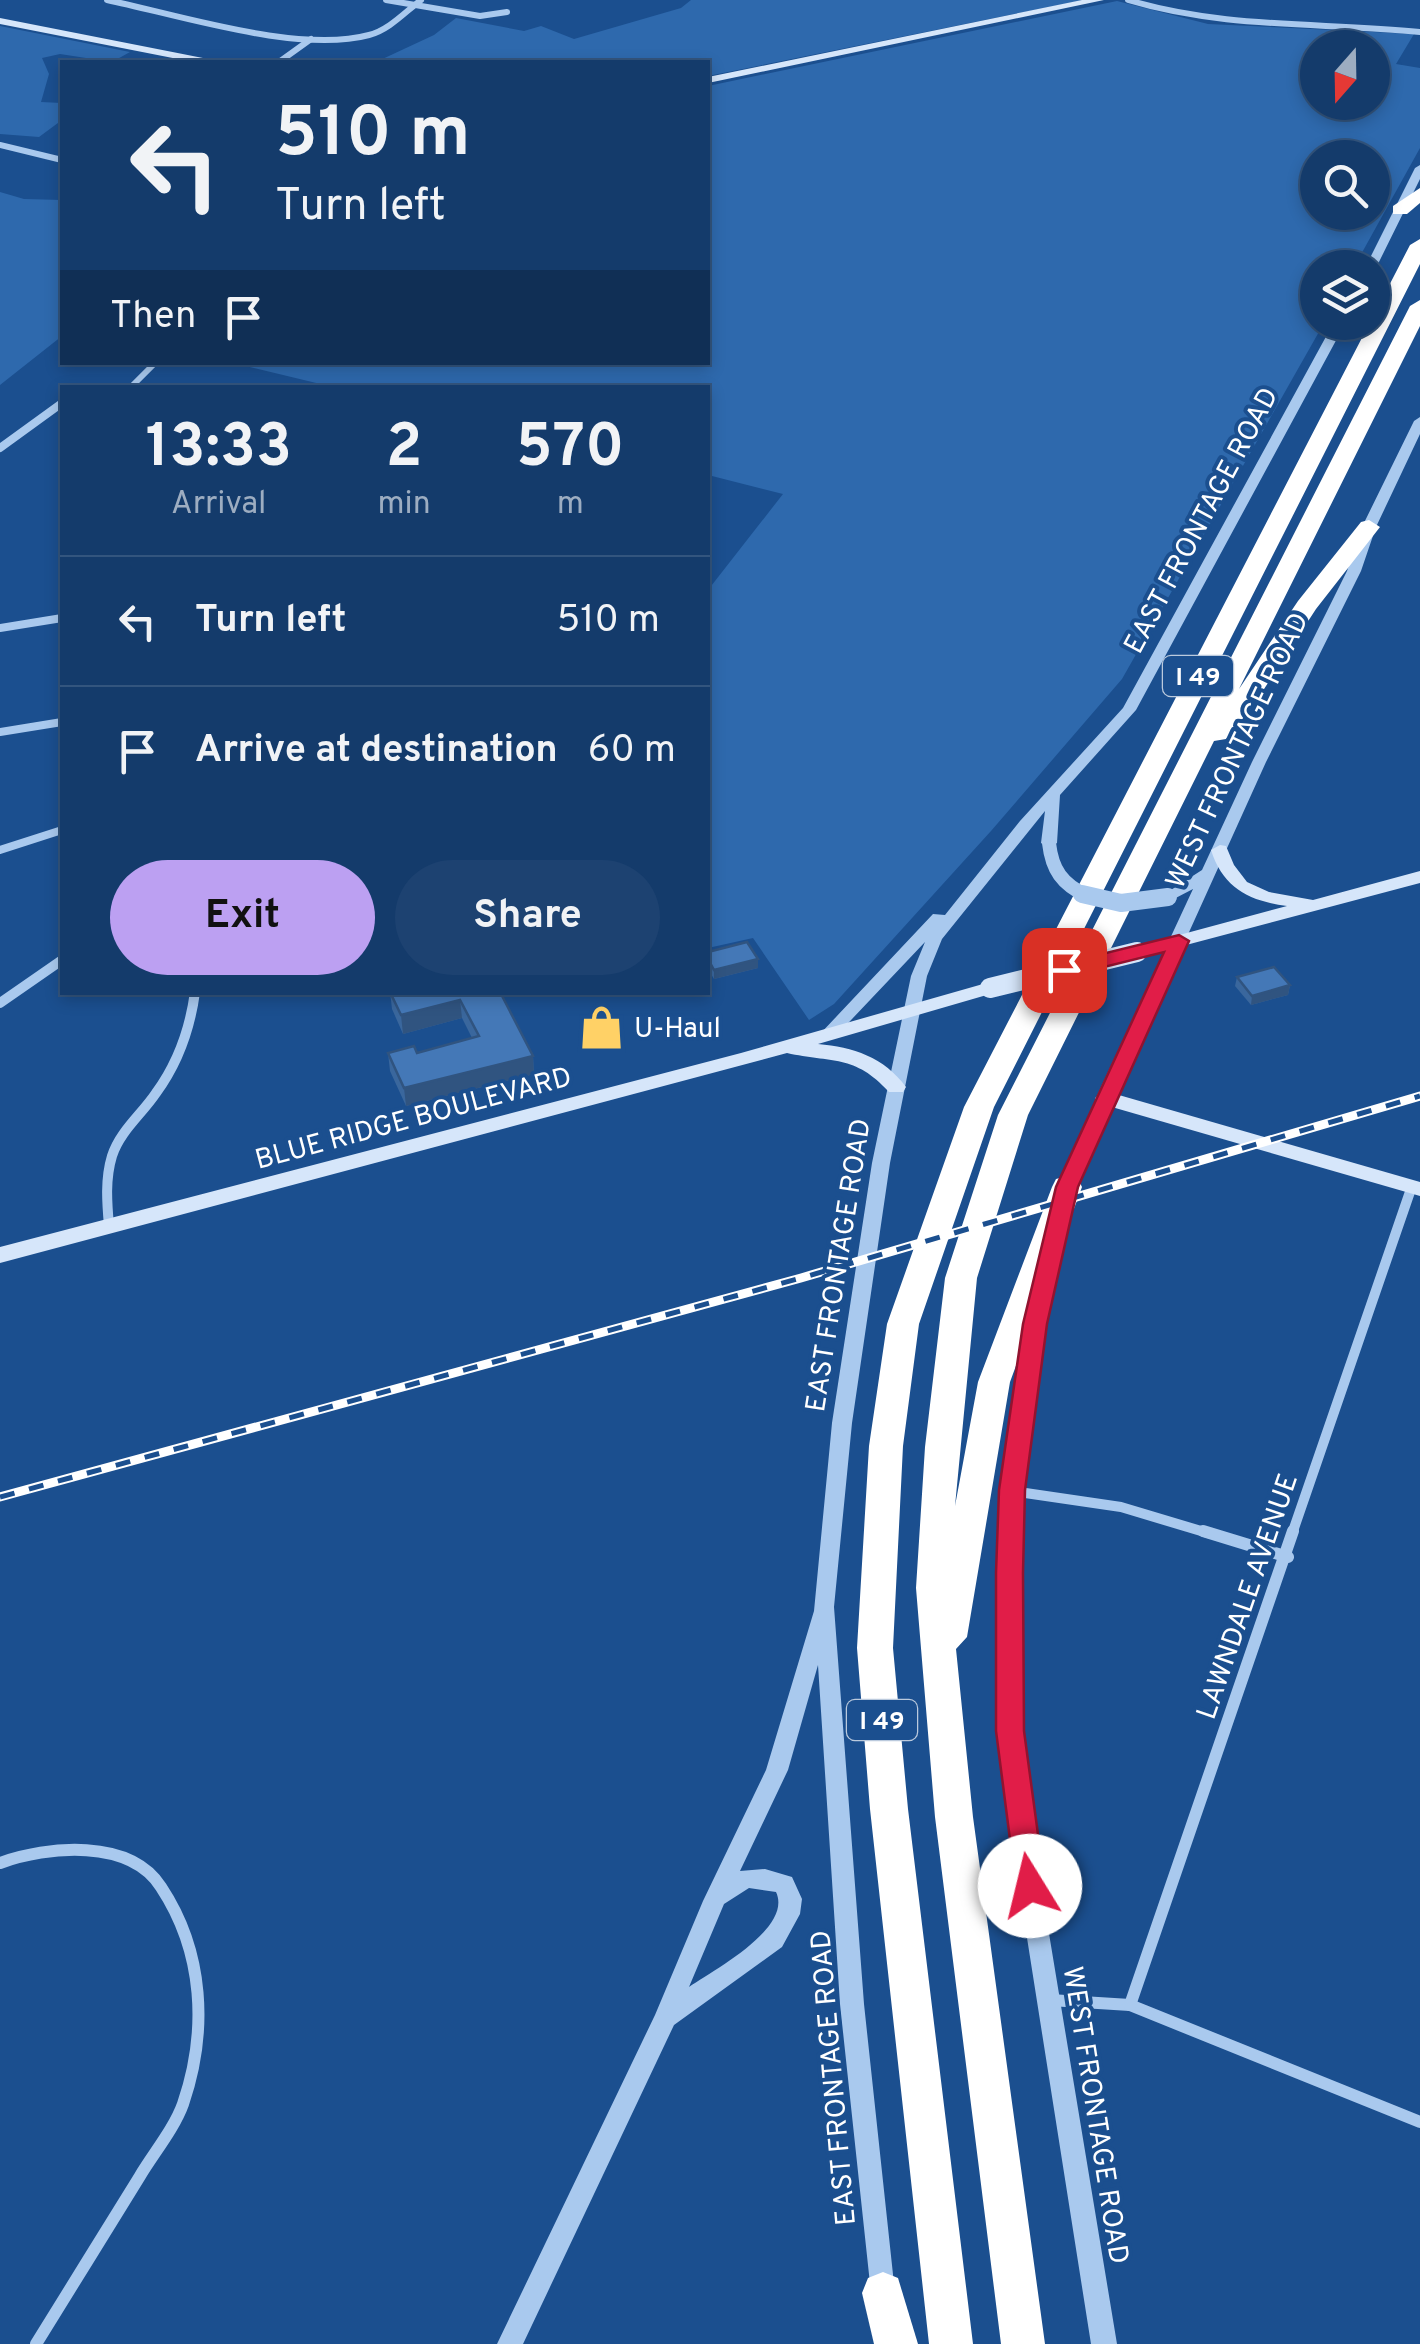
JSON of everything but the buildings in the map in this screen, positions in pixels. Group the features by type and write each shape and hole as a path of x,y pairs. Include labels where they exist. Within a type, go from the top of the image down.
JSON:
{"highway":[{"path":"1400,210 1420,194"},
{"name":"I 49","path":"951,2344 889,1809 875,1648 886,1446 903,1324 979,1108 1420,246"},
{"name":"I 49","path":"1023,2344 954,1817 934,1588 942,1447 961,1278 1013,1115 1420,306"},
{"path":"1180,779 1244,701 1306,606 1369,527"},
{"path":"942,1679 994,1382 1067,1187"},
{"path":"883,2293 896,2344"}],"main road":[{"path":"710,80 1098,0"},
{"path":"0,22 198,60"},
{"path":"1220,850 1225,869 1247,892 1323,903"},
{"name":"BLUE RIDGE BOULEVARD","path":"0,1255 1420,876"},
{"path":"780,1047 849,1054 868,1060 896,1087"},
{"path":"1105,1098 1413,1193"}],"street":[{"path":"108,0 311,39 368,35 382,30 417,3"},
{"path":"386,0 480,16 507,12"},
{"path":"1128,0 1160,12 1236,24 1420,32"},
{"path":"282,60 311,39"},
{"path":"0,146 60,160"},
{"path":"1379,250 1420,168"},
{"name":"EAST FRONTAGE ROAD","path":"883,2344 883,2293 852,2004 824,1607 842,1423 881,1163 919,976 936,938 1026,824 1130,710 1330,340"},
{"path":"133,385 153,365"},
{"path":"0,448 60,404"},
{"name":"WEST FRONTAGE ROAD","path":"1104,2344 1024,1848 1010,1731 1012,1490 1035,1324 1067,1187 1210,871 1354,572 1369,527 1420,421"},
{"path":"0,628 60,618"},
{"path":"0,732 60,722"},
{"path":"1054,797 1049,843 1052,865 1074,889 1091,897 1151,903 1210,871"},
{"path":"0,850 60,831"},
{"path":"828,1034 938,918 976,891"},
{"path":"0,1004 60,961"},
{"path":"109,1226 106,1185 114,1151 130,1124 150,1103 184,1042 193,1020 195,995"},
{"name":"LAWNDALE AVENUE","path":"1130,2005 1413,1193"},
{"path":"1012,1490 1120,1506 1288,1556"},
{"path":"510,2344 777,1770 824,1607"},
{"path":"0,1864 24,1854 78,1849 128,1860 153,1874 180,1917 194,1958 200,2030 182,2107 36,2344"},
{"path":"664,2020 774,1940 790,1914 791,1899 784,1884 747,1876 732,1883 714,1901"},
{"path":"1050,2000 1130,2005 1420,2122"}],"shaded area":[{"path":"691,0 1084,0 710,76 710,60 380,60 434,35 456,18 524,31 541,26 574,39 681,8"},
{"path":"1117,1 1208,24 1332,30 1300,30 1300,120 1390,120 1390,33 1414,34 1396,64 1420,68 1420,148 1390,202 1390,140 1300,140 1300,230 1375,230 1363,250 1300,250 1300,340 1314,340 1122,679 834,1004 809,1020 753,938 710,948 710,587 783,494 710,476 710,385 325,385 241,365 710,365 710,86"},
{"path":"0,26 130,52 116,60 60,54 42,58 49,74 41,102 60,103 60,121 39,137 0,134"},
{"path":"0,192 24,199 60,200 60,338 0,385"}],"railway":[{"path":"0,1497 801,1278 1420,1096"}],"place":[{"name":"U-Haul","path":"601,1027"}],"route":[{"path":"1030,1886 1010,1731 1010,1573 1012,1490 1035,1324 1067,1187 1179,941 1064,970"}]}
